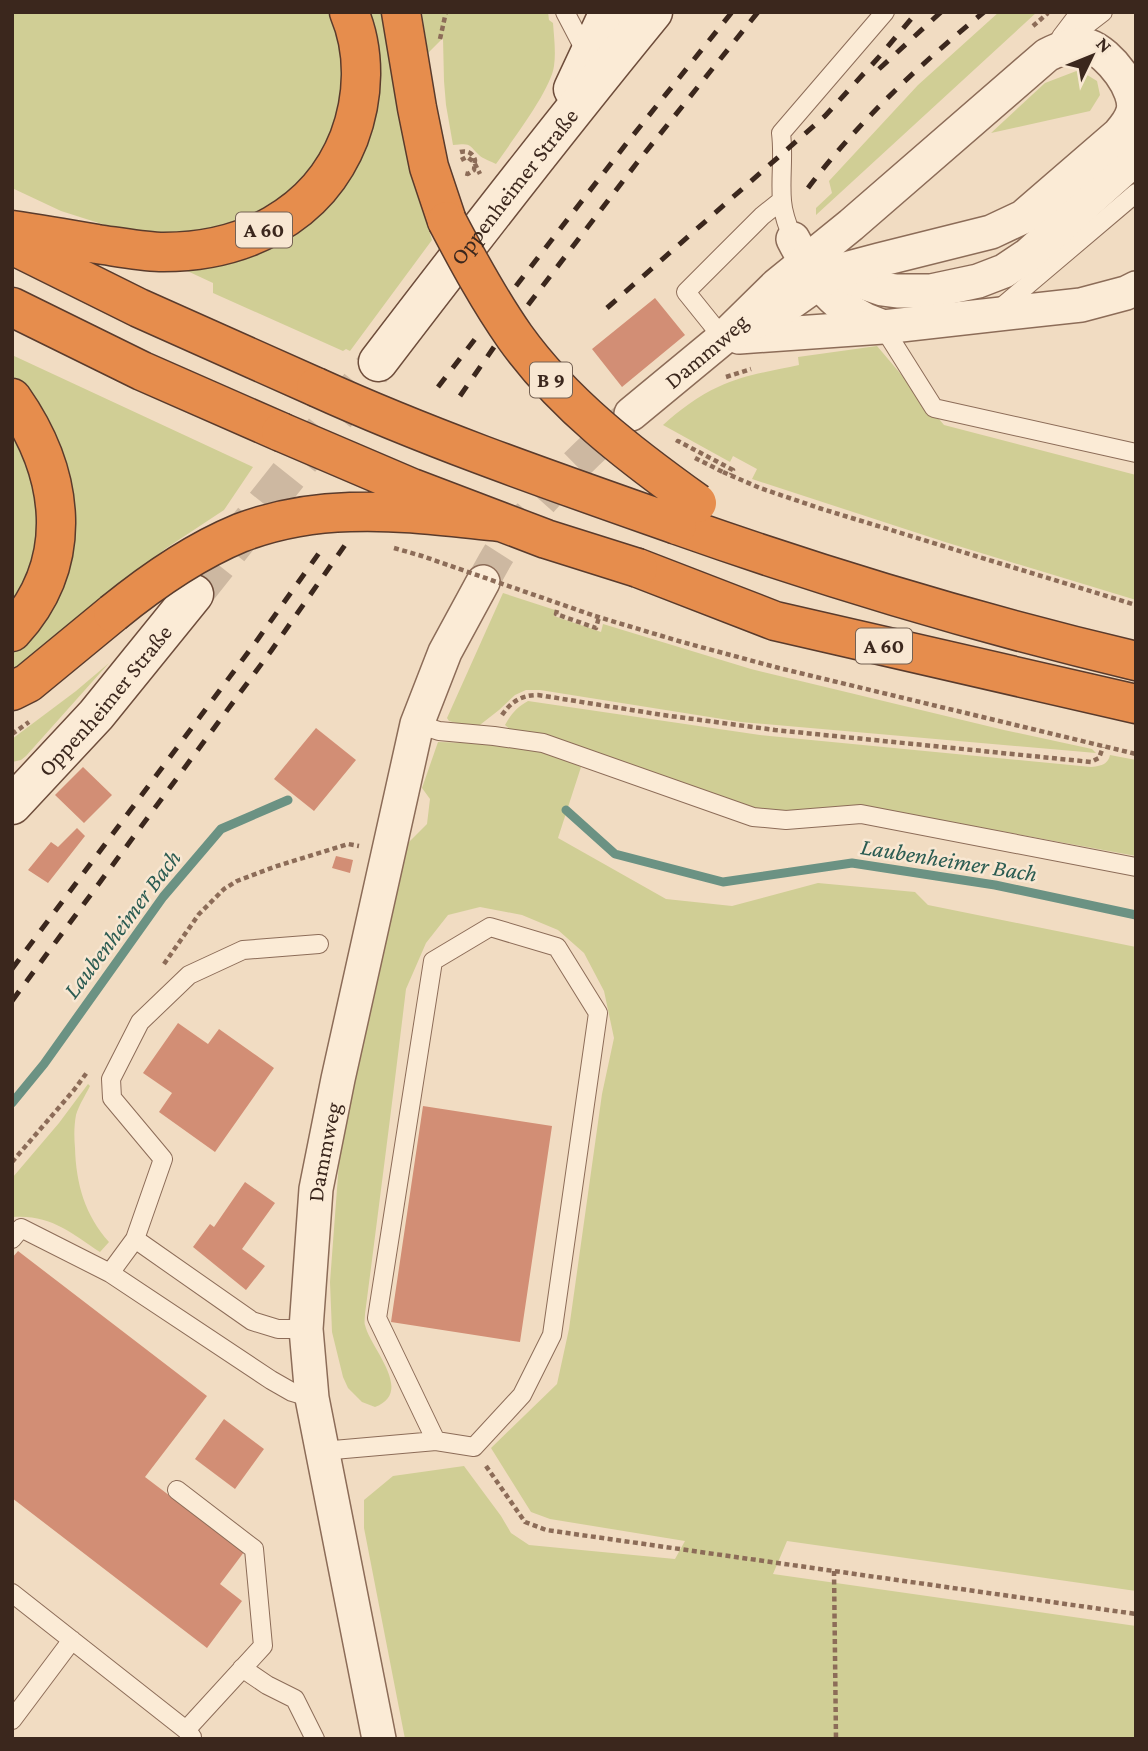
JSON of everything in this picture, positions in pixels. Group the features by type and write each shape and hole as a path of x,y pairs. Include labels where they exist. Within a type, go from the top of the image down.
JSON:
{"highway":[{"name":"A 60","path":"12,230 126,249 161,252 226,244 250,237 287,217 320,187 335,167 357,114 360,60 349,12"},
{"name":"B 9","path":"401,12 429,167 447,221 476,277 516,338 542,370 599,428 631,454 687,514"},
{"name":"A 60","path":"12,245 139,308 381,416 590,494 687,514 776,560 960,615 1136,661"},
{"name":"A 60","path":"12,307 142,372 412,488 546,539 638,568 775,621 1136,704"},
{"path":"12,398 36,439 48,468 56,516 56,539 46,579 31,610 12,632"},
{"name":"A 60","path":"12,691 28,683 151,584 211,547 241,533 308,516 349,512 385,512 500,522"}],"main road":[{"path":"553,135 609,12"},
{"name":"Oppenheimer Straße","path":"378,362 553,135 653,12"},
{"name":"Oppenheimer Straße","path":"12,805 96,715 194,594"}],"street":[{"path":"723,338 786,306 813,264 851,225 1047,55 1062,48 1089,46 1114,66 1132,92 1134,118 1023,217 991,232 879,260 813,264"},
{"path":"813,264 882,289 897,291 931,291 978,281 1003,271 1028,255 1136,158"},
{"path":"813,264 833,299 870,323 883,327"},
{"name":"Dammweg","path":"631,414 723,338 776,285 813,264"},
{"path":"723,338 883,327 1081,304 1136,288"},
{"name":"Dammweg","path":"379,1739 312,1398 306,1329 316,1189 416,724 445,652 483,582"}],"lane":[{"path":"565,12 588,56"},
{"path":"813,264 785,220 782,200 782,133 885,12"},
{"path":"1047,55 1080,12"},
{"path":"1047,55 1103,12"},
{"path":"993,314 1136,193"},
{"path":"723,338 686,292 762,216 782,200"},
{"path":"883,327 934,408 1136,453"},
{"path":"416,724 439,731 543,743 753,817 786,820 861,814 1136,867"},
{"path":"322,1451 436,1441 474,1447 522,1395 552,1335 598,1013 557,947 490,927 433,961 377,1318 436,1441"},
{"path":"110,1273 135,1238 163,1159 112,1098 111,1079 140,1022 189,975 243,950 319,944"},
{"path":"12,1239 21,1228 110,1273 271,1380 292,1392 312,1398"},
{"path":"135,1238 252,1321 278,1329 306,1329"},
{"path":"12,1592 190,1734 242,1668 263,1646 254,1549 177,1490"},
{"path":"12,1720 72,1640"},
{"path":"242,1668 295,1699 315,1739"}],"path":[{"path":"466,151 475,160 474,169"},
{"path":"716,380 752,369"},
{"path":"681,450 674,444 678,441 733,470 731,475"},
{"path":"691,456 760,488 818,508 1136,605"},
{"path":"388,547 682,642 1136,754"},
{"path":"557,610 556,614 596,628 597,616"},
{"path":"494,736 498,722 509,706 530,695 775,730 1091,762 1099,758 1103,747"},
{"path":"191,927 199,914 236,881 348,844 362,846"},
{"path":"474,1447 525,1522 546,1531 1136,1614"},
{"path":"834,1571 836,1739"}],"shaded area":[{"path":"12,12 334,12 348,89 320,166 288,198 243,224 183,236 127,232 61,211 12,188"},
{"path":"362,12 381,12 405,148 432,240 350,351 343,351 213,293 213,283 183,269 314,215"},
{"path":"422,12 548,12 549,20 553,23 555,44 555,61 551,76 530,116 496,164 469,145 453,145 446,105 443,38 428,53"},
{"path":"999,12 1037,12 816,215 816,208 832,193 829,181 918,85"},
{"path":"1079,70 1097,81 1100,95 1090,111 991,133 1045,83"},
{"path":"877,346 944,425 1136,475 1136,600 752,479 757,469 733,456 730,462 663,425 711,390 758,374 799,365 798,357"},
{"path":"12,355 253,467 224,510 165,549 12,673 12,654 54,597 17,382 12,376"},
{"path":"12,424 38,489 36,564 12,609"},
{"path":"503,593 555,610 554,616 601,632 603,624 751,669 1092,749 1096,753 741,722 540,690 526,690 515,695 476,728 449,721 447,718"},
{"path":"109,663 26,756 12,762 12,739"},
{"path":"528,701 760,735 1091,767 1105,763 1110,755 1136,760 1136,856 864,806 772,812 718,798 512,731 505,725 515,711"},
{"path":"438,742 505,744 546,751 581,767 558,838 666,899 732,906 818,883 915,892 928,905 1136,947 1136,1591 787,1541 773,1574 1136,1626 1136,1739 405,1739 364,1528 364,1500 393,1476 464,1466 511,1533 529,1545 675,1559 685,1541 550,1519 531,1512 491,1448 557,1384 569,1329 602,1094 614,1038 604,991 584,953 558,930 522,915 480,907 448,915 426,943 406,989 365,1314 365,1325 387,1369 391,1391 386,1400 375,1407 362,1402 348,1388 343,1377 332,1332 330,1282 339,1162 365,1012 405,846 427,824 430,799 422,788"},
{"path":"88,1084 90,1086 76,1115 74,1136 83,1198 94,1221 109,1242 100,1252 49,1221 12,1217 13,1177"}],"building":[{"path":"655,298 685,335 622,387 592,349"},
{"path":"316,728 356,760 314,811 274,779"},
{"path":"83,767 112,795 84,823 55,795"},
{"path":"77,828 85,836 48,883 28,870 51,842 58,847"},
{"path":"336,856 353,860 350,873 332,868"},
{"path":"178,1023 208,1044 219,1029 274,1068 215,1152 159,1112 172,1093 143,1073"},
{"path":"423,1106 552,1126 520,1342 391,1322"},
{"path":"245,1182 275,1203 242,1249 265,1266 246,1290 193,1247 210,1224 214,1227"},
{"path":"18,1251 207,1396 145,1477 244,1552 220,1584 242,1601 207,1648 12,1498 12,1258"},
{"path":"224,1419 264,1449 235,1489 195,1459"}],"waterway":[{"name":"Laubenheimer Bach","path":"12,1103 44,1064 163,897 221,829 288,800"},
{"name":"Laubenheimer Bach","path":"566,810 615,854 723,882 852,863 995,885 1136,915"}],"tunnel":[{"path":"194,594 378,362"},
{"path":"483,582 502,549 530,514 593,448 627,418"}],"railway":[{"path":"516,286 732,12"},
{"path":"528,305 636,164 758,12"},
{"path":"607,308 825,116 917,12"},
{"path":"879,69 941,12"},
{"path":"808,188 848,140 891,95 984,12"},
{"path":"438,387 482,330"},
{"path":"460,396 494,347"},
{"path":"12,1001 271,651 345,545"},
{"path":"12,969 324,546"}]}
